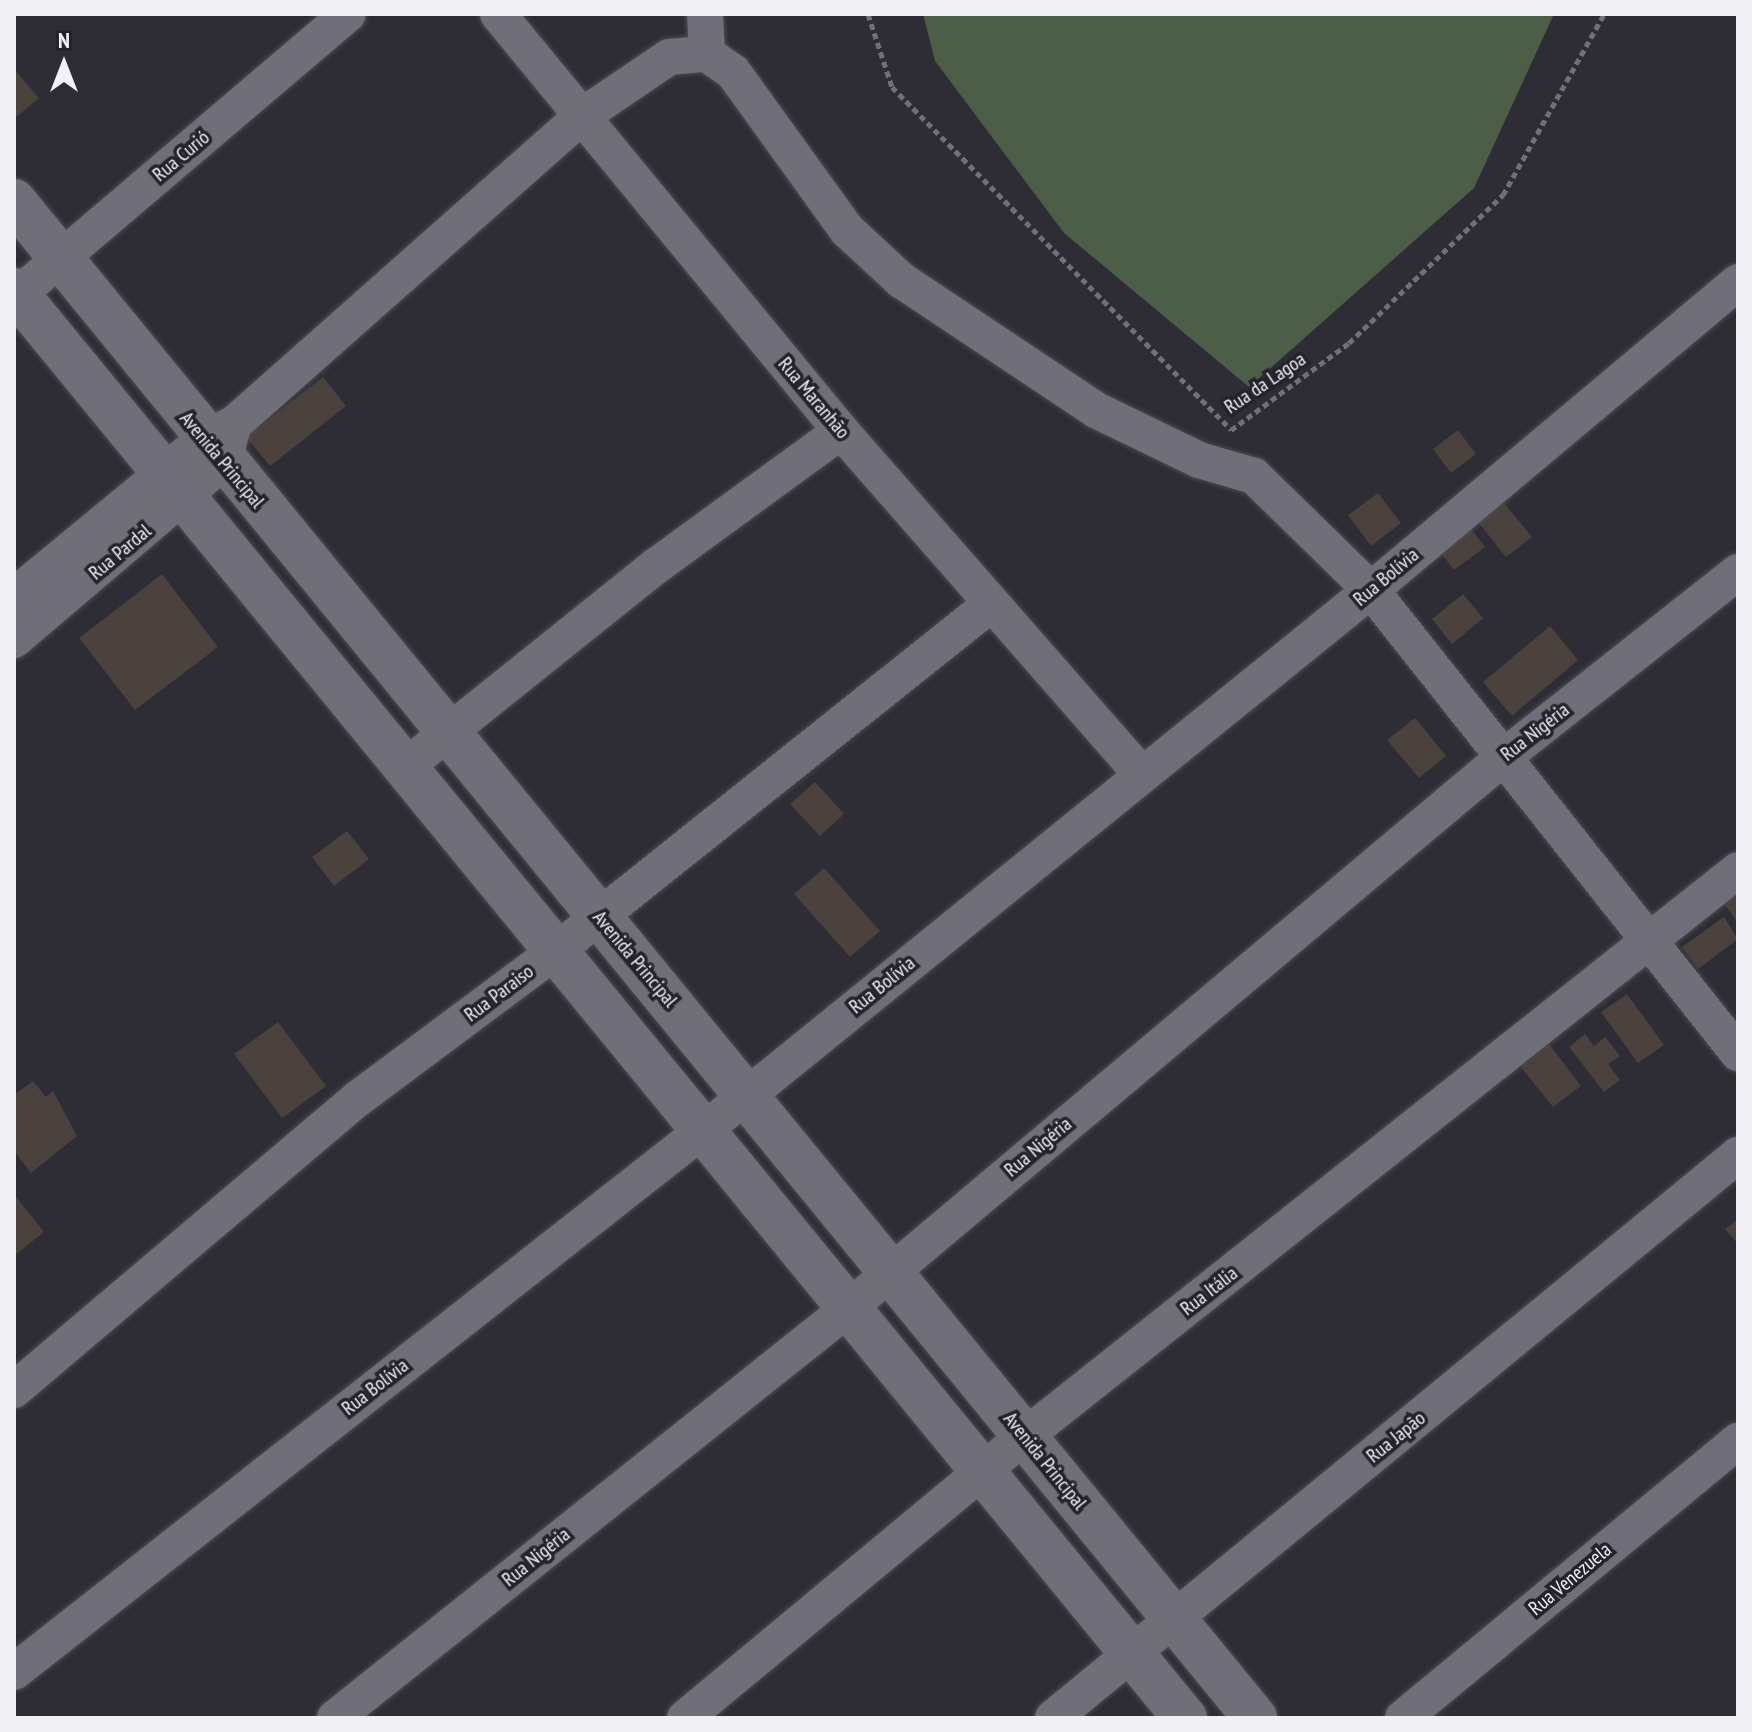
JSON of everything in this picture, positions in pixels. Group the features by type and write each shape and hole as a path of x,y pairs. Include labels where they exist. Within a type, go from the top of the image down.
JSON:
{"street":[{"name":"Rua Curió","path":"15,294 348,14"},
{"name":"Rua Maranhão","path":"498,14 841,431 1140,773"},
{"path":"705,14 707,54"},
{"path":"173,487 220,441 582,116 669,57 707,54 733,72 847,230 901,280 1096,410 1199,460 1254,476 1371,590 1738,1053"},
{"name":"Avenida Principal","path":"14,201 220,441 450,734 892,1268 1255,1718"},
{"name":"Rua Bolívia","path":"14,1672 749,1094 1140,773 1371,590 1738,282"},
{"path":"15,294 556,951 845,1311 983,1471 1185,1718"},
{"path":"405,767 656,566 841,431"},
{"name":"Rua Pardal","path":"14,596 173,487"},
{"name":"Rua Pardal","path":"14,640 173,487"},
{"name":"Rua Nigéria","path":"335,1718 845,1311 892,1268 1505,756 1738,572"},
{"name":"Rua Paraiso","path":"14,1390 360,1097 556,951 991,604"},
{"name":"Rua Itália","path":"685,1718 1025,1436 1738,870"},
{"name":"Rua Japão","path":"1053,1718 1172,1616 1738,1155"},
{"name":"Rua Venezuela","path":"1403,1718 1738,1441"}],"path":[{"name":"Rua da Lagoa","path":"868,14 892,87 1231,430 1349,343 1503,195 1604,14"}],"green space":[{"path":"923,14 1554,14 1474,188 1249,387 1064,233 935,61"}],"building":[{"path":"14,69 39,98 14,119"},
{"path":"323,377 346,406 270,466 246,437"},
{"path":"1458,430 1476,454 1451,473 1433,449"},
{"path":"1378,493 1401,523 1371,546 1348,515"},
{"path":"1504,503 1532,537 1506,557 1479,523"},
{"path":"1471,529 1485,547 1454,570 1441,553"},
{"path":"162,574 218,647 135,710 79,638"},
{"path":"1463,594 1483,618 1452,644 1432,619"},
{"path":"1550,626 1578,660 1512,716 1483,682"},
{"path":"1415,718 1446,756 1419,778 1387,740"},
{"path":"815,782 844,814 820,836 790,804"},
{"path":"347,831 369,859 334,886 312,857"},
{"path":"824,868 880,931 850,957 794,894"},
{"path":"1738,890 1738,923 1722,901"},
{"path":"1724,917 1738,939 1698,969 1682,947"},
{"path":"1627,994 1664,1045 1638,1063 1601,1012"},
{"path":"278,1022 326,1086 282,1118 234,1054"},
{"path":"1585,1034 1594,1046 1605,1037 1620,1056 1608,1064 1620,1080 1604,1092 1569,1047"},
{"path":"1549,1044 1581,1086 1553,1107 1521,1067"},
{"path":"33,1081 46,1097 53,1091 77,1136 31,1173 14,1151 14,1095"},
{"path":"14,1194 44,1232 14,1256"},
{"path":"1738,1219 1738,1244 1725,1229"}]}
